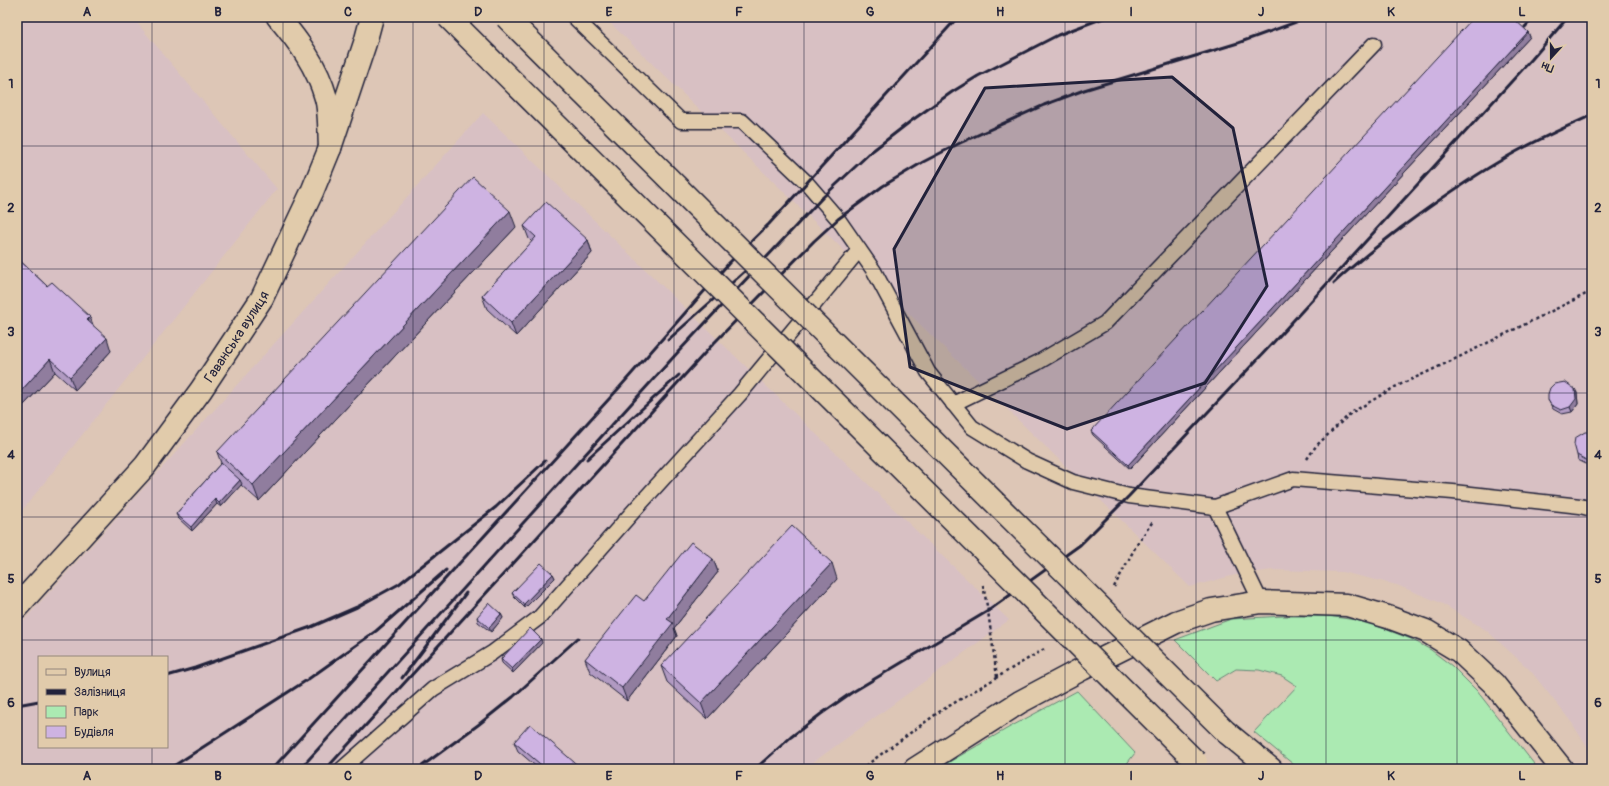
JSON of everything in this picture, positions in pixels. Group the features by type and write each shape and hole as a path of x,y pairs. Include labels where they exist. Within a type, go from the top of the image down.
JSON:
{"main road":[{"path":"278,17 302,46 318,75 327,100 330,148"},
{"name":"Гаванська вулиця","path":"17,608 145,466 201,390 262,298 312,192 330,148 366,43 372,17"},
{"path":"448,17 1199,766"},
{"path":"506,17 1226,732 1271,769"},
{"path":"915,769 1020,702 1176,622 1211,610 1262,602 1347,605 1388,617 1426,631 1459,651 1494,684 1562,769"}],"lane":[{"path":"574,17 681,121 742,121 822,198 874,270 928,372 972,427 1027,461 1073,482 1129,496 1215,507 1293,479 1453,492 1580,506 1592,509"},
{"path":"953,404 1036,363 1105,323 1374,44"},
{"path":"342,769 433,689 492,653 540,617 630,514 740,394 859,250"},
{"path":"1215,507 1262,602"}],"path":[{"path":"1293,479 1316,446 1351,413 1395,387 1592,291"},
{"path":"1112,591 1126,568 1136,546 1152,521 1182,503"},
{"path":"861,769 939,712 1047,648"}],"highlighted area":[{"path":"1172,77 1233,128 1267,286 1205,383 1067,429 910,367 894,249 985,88"}],"shaded area":[{"path":"17,17 132,17 277,189 17,517"},
{"path":"604,17 1592,17 1592,755 1572,723 1530,670 1486,630 1441,603 1397,585 1342,572 1273,570 1235,575 1190,587"},
{"path":"483,113 1009,620 804,769 17,769 17,628"}],"green space":[{"path":"1284,616 1327,616 1364,621 1411,639 1431,650 1452,666 1477,691 1538,769 1299,769 1254,732 1297,686 1282,676 1259,670 1236,669 1216,681 1175,640 1231,619"},
{"path":"1077,691 1135,753 1125,766 1125,769 937,769 1010,727"}],"building":[{"path":"1474,17 1512,17 1528,32 1128,465 1091,431"},
{"path":"473,177 510,211 253,485 217,452"},
{"path":"546,202 588,240 511,323 482,296 536,237 524,226"},
{"path":"17,258 47,286 52,282 90,317 87,320 107,338 70,377 50,359 19,393 17,391"},
{"path":"1565,382 1575,389 1576,399 1570,407 1561,410 1551,405 1548,400 1548,394 1550,388 1554,384"},
{"path":"1585,432 1592,432 1592,459 1586,460 1577,455 1574,444 1575,438"},
{"path":"221,463 240,480 219,503 215,499 191,527 176,514"},
{"path":"792,526 832,563 701,703 661,666"},
{"path":"691,542 713,559 667,619 673,623 622,688 585,659 636,595 644,601"},
{"path":"541,563 553,574 524,604 512,593"},
{"path":"489,603 501,614 489,628 477,617"},
{"path":"530,628 541,639 512,669 501,659"},
{"path":"530,724 582,769 546,769 514,742"}],"railway":[{"path":"272,769 619,388 729,263 769,224 958,17"},
{"path":"300,769 679,351 822,198 871,152 911,121 952,92 978,76 1058,35 1106,17"},
{"path":"326,769 714,343 814,241 838,219 883,186 923,162 960,143 1044,105 1084,90 1238,43 1310,17"},
{"path":"1525,27 1534,17"},
{"path":"755,769 791,737 851,693 988,611 1080,545 1129,496 1271,345 1532,59 1568,17"},
{"path":"1334,283 1402,227 1462,185 1522,148 1592,115"},
{"path":"668,340 753,264"},
{"path":"587,459 679,375"},
{"path":"168,676 195,668 311,627 357,607 399,584 496,507 545,461"},
{"path":"169,769 307,680 376,631 446,570"},
{"path":"402,678 466,593"},
{"path":"418,769 513,697 578,638"},
{"path":"17,705 38,701"}]}
